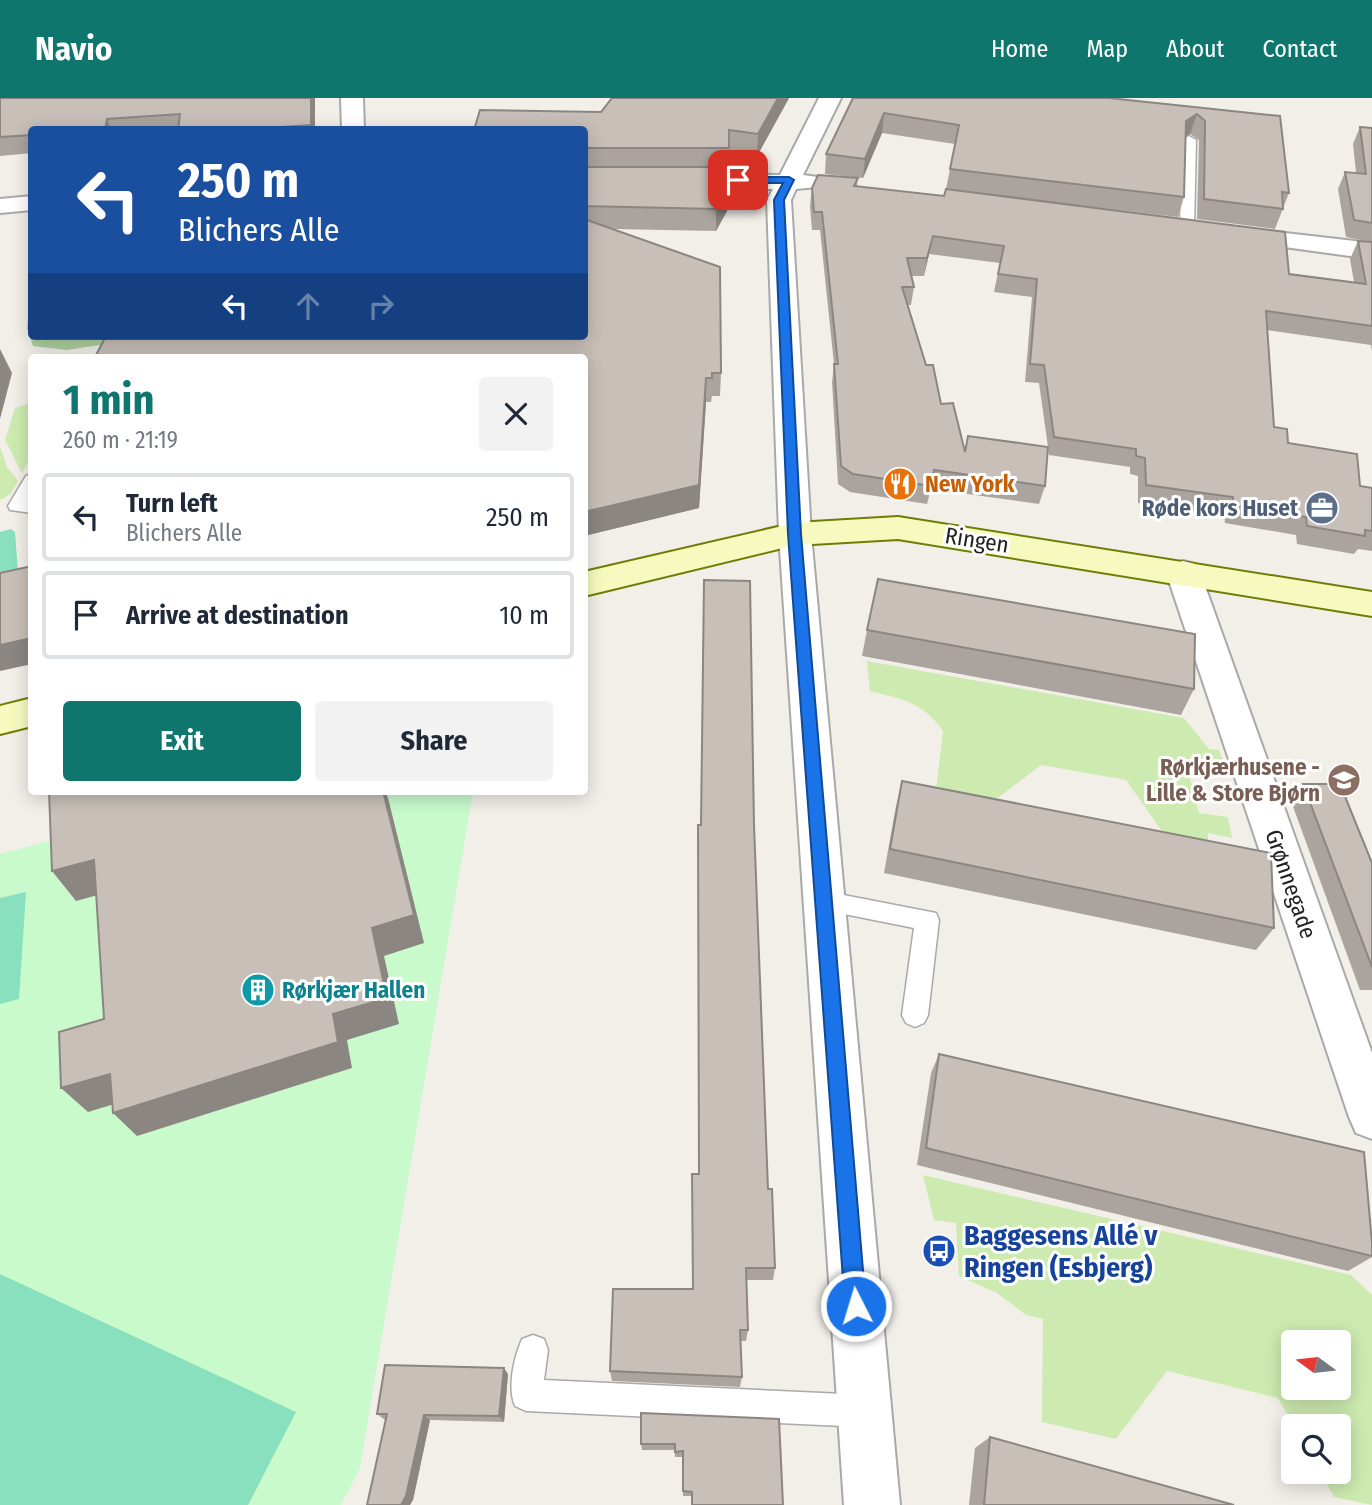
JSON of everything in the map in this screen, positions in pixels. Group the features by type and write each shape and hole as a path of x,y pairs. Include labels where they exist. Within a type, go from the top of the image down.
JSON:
{"street":[{"path":"352,98 353,126"},
{"path":"830,98 779,200 795,534 872,1505"},
{"path":"588,180 789,180 838,184"},
{"path":"0,206 28,203"},
{"path":"1160,225 1372,251"},
{"name":"Ringen","path":"588,582 795,534 898,528 1372,604"},
{"name":"Grønnegade","path":"1183,572 1372,1117"},
{"path":"0,720 28,713"}],"lane":[{"path":"1187,228 1189,141"},
{"path":"28,487 18,506 28,507"},
{"path":"823,901 927,920 915,1015"},
{"path":"533,1350 526,1395 864,1411"}],"green space":[{"path":"31,340 133,340 67,350 33,346"},
{"path":"28,404 28,462 22,473 5,440 15,408"},
{"path":"0,446 7,467 18,481 11,493 3,499 0,499"},
{"path":"11,529 15,532 18,572 0,580 0,532"},
{"path":"867,661 1184,718 1209,749 1219,750 1227,773 1189,774 1199,813 1228,817 1232,838 1208,833 1208,840 1164,834 1126,780 1041,765 995,800 936,790 943,731 927,713 911,703 870,691"},
{"path":"354,795 472,795 360,1468 341,1505 0,1505 0,854 72,835 116,890 128,1045 88,1111 134,1098 137,1135 352,1068 347,1040 384,956"},
{"path":"26,892 19,999 0,1004 0,898"},
{"path":"923,1175 1351,1275 1372,1295 1372,1505 1334,1497 1327,1484 1351,1484 1351,1414 1287,1414 1278,1398 1167,1371 1116,1439 1042,1422 1043,1319 1026,1315 997,1293 959,1276 956,1223 934,1220"},
{"path":"0,1274 296,1412 248,1505 0,1505"}],"building":[{"path":"0,98 311,98 311,125 178,126 180,114 107,119 106,126 28,126 28,135 0,137"},
{"path":"612,98 778,98 758,134 729,130 729,148 588,148 588,126 475,126 480,110 601,112"},
{"path":"853,98 1109,98 1280,116 1289,193 1282,192 1283,209 1204,199 1205,121 1197,114 1186,121 1184,197 950,169 959,125 884,113 865,159 826,154"},
{"path":"1360,127 1372,128 1372,223 1354,220 1345,172 1366,174"},
{"path":"588,167 728,167 727,189 716,209 588,206"},
{"path":"818,175 858,178 854,186 944,196 946,189 1285,232 1289,274 1366,284 1358,241 1372,242 1372,326 1266,311 1274,427 1287,429 1288,443 1357,454 1360,486 1372,488 1372,531 1365,530 1365,536 1307,526 1306,517 1233,505 1233,497 1146,485 1145,458 1136,456 1136,449 1054,437 1044,365 1030,364 1037,279 998,274 1004,246 933,236 927,258 907,258 914,287 902,287 926,365 933,365 941,404 953,403 965,452 968,436 1048,447 1045,486 934,470 931,486 853,474 841,466 834,364 838,364 822,212 814,212 812,188"},
{"path":"588,220 720,267 721,373 712,373 712,378 706,378 699,485 588,511 588,354 97,354 104,340 588,340"},
{"path":"28,567 28,639 0,645 0,573"},
{"path":"878,579 1195,634 1194,689 867,630"},
{"path":"704,580 750,581 754,825 768,1189 772,1189 775,1268 746,1268 748,1330 740,1330 742,1377 610,1371 613,1289 693,1289 692,1174 699,1174 698,825 701,825"},
{"path":"902,781 1271,853 1274,928 890,849"},
{"path":"1303,784 1340,784 1372,863 1372,967"},
{"name":"Rørkjær Hallen","path":"49,795 384,795 414,915 372,928 387,998 333,1014 338,1042 113,1113 110,1074 61,1088 59,1032 104,1019 94,860 52,871"},
{"path":"939,1054 1364,1152 1372,1256 926,1148"},
{"path":"385,1365 504,1368 499,1416 424,1415 406,1496 401,1505 367,1505 387,1414 377,1414"},
{"path":"641,1413 779,1419 783,1505 692,1505 692,1492 683,1491 683,1451 675,1452 675,1444 641,1444"},
{"path":"990,1437 1234,1505 984,1505"}],"place":[{"name":"New York","path":"900,484"},
{"name":"Røde kors Huset","path":"1322,508"},
{"name":"Rørkjærhusene - Lille & Store Bjørn","path":"1344,780"},
{"name":"Rørkjær Hallen","path":"258,990"},
{"name":"Baggesens Allé v Ringen (Esbjerg)","path":"939,1251"}],"route":[{"path":"738,180 789,180 779,200 795,534 856,1306"}]}
